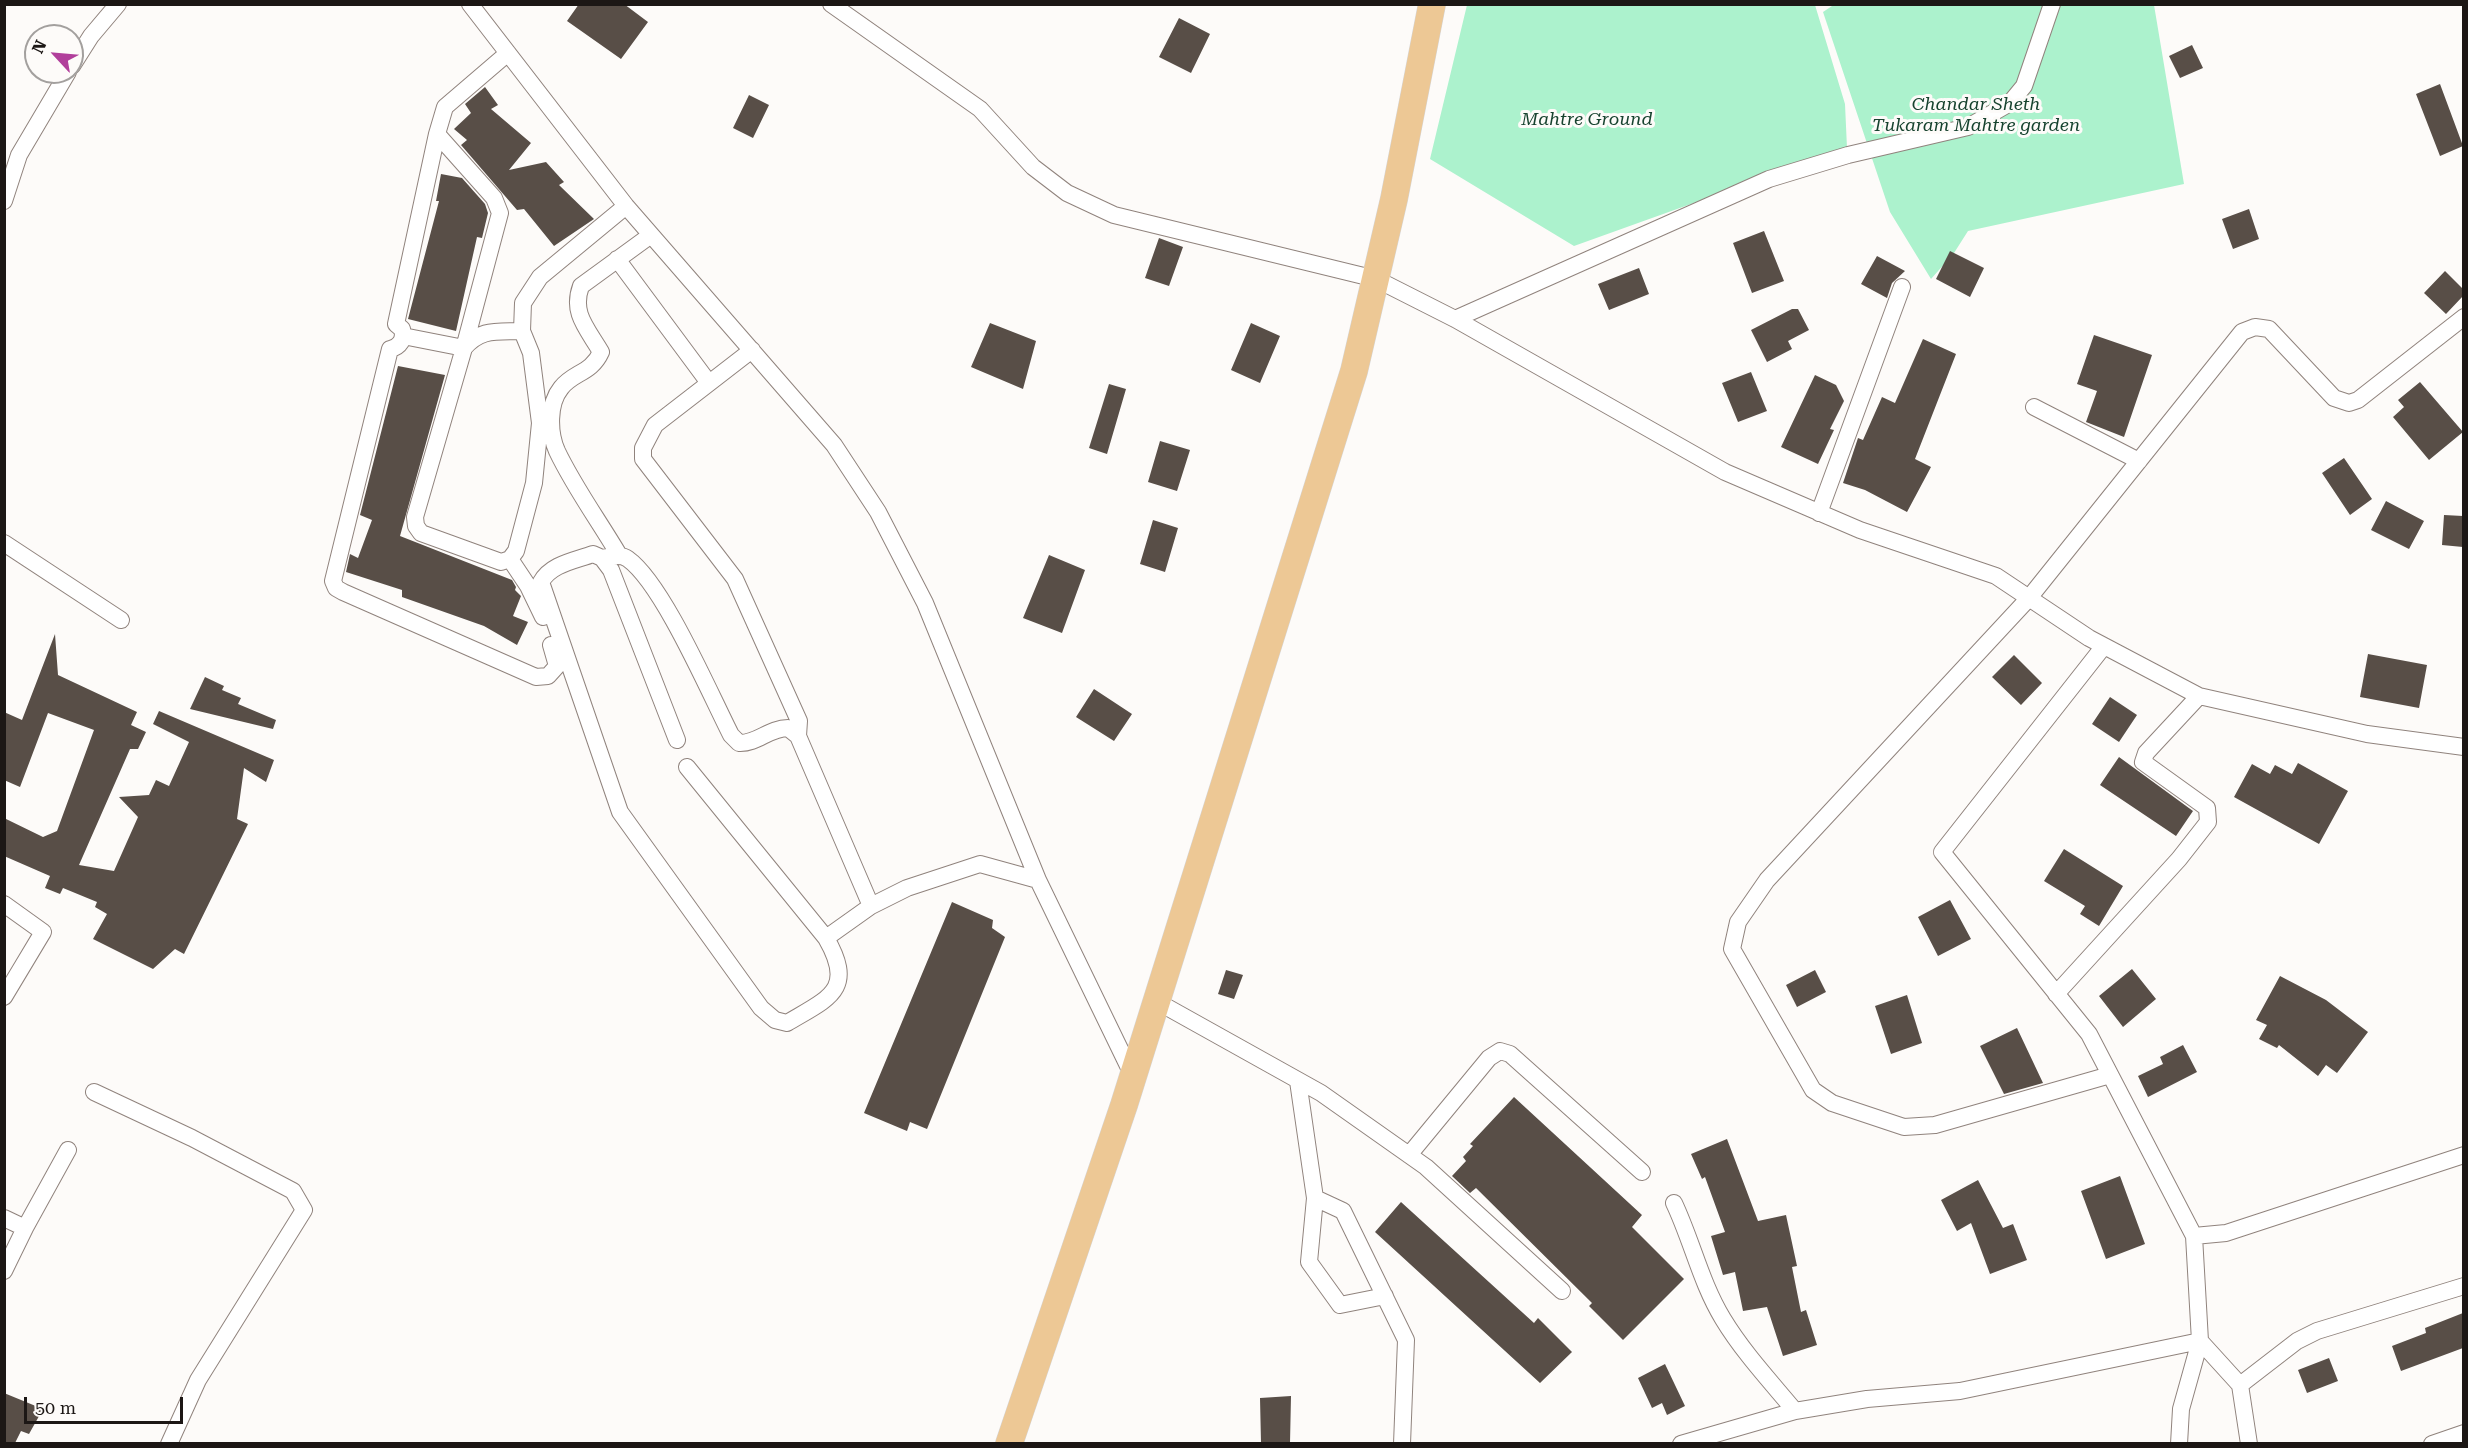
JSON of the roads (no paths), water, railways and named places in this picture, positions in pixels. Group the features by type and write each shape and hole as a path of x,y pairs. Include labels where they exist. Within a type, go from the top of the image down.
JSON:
{"main road":[{"path":"1009,1443 1133,1076 1354,371 1376,279 1432,4"}],"street":[{"path":"84,47 118,4"},
{"path":"470,4 626,206 834,445 878,512 925,603 1038,880 1133,1076"},
{"path":"831,4 980,110 1033,167 1067,193 1114,215 1376,279 1455,319 1725,472 1860,530 1996,576 2104,646 2199,696 2367,734 2463,747"},
{"path":"1455,319 1769,179 1848,155 1968,127 2010,103 2024,86 2052,4"},
{"path":"508,53 445,107 437,134 396,324 402,329 403,336 396,348 390,349 333,581 336,588 518,670 536,677 548,676 557,666 540,610 510,559"},
{"path":"4,201 19,155 61,84"},
{"path":"437,134 494,198 500,213 415,517 416,526 421,533 501,562 510,559 516,551 534,483 540,423 531,353 522,331 523,303 540,277 626,206"},
{"path":"619,555 556,449 551,425 553,403 561,387 590,369 601,352 577,310 577,298 581,286 651,235"},
{"path":"617,259 709,383"},
{"path":"1819,513 1902,287"},
{"path":"2110,1075 1935,1125 1904,1127 1832,1103 1813,1090 1732,949 1738,922 1767,880 2029,598 2242,333 2255,327 2269,329 2334,398 2349,403 2358,400 2463,317"},
{"path":"464,348 474,336 488,332 522,331"},
{"path":"403,336 464,348"},
{"path":"752,350 655,425 643,448 643,459 735,579 799,721 798,736 872,906"},
{"path":"2034,407 2139,461"},
{"path":"4,543 121,620"},
{"path":"677,740 610,570 602,558 593,554 555,567 546,574 541,582 620,812 761,1008 775,1020 787,1023 829,998 838,980 840,969 826,938 687,767"},
{"path":"602,558 619,555 628,559 661,598 731,735 739,743 750,743 780,728 788,728 798,736"},
{"path":"2104,646 1942,852 2089,1034 2194,1236 2200,1341 2181,1409 2179,1443"},
{"path":"2056,994 2179,859 2208,822 2207,808 2143,762 2146,753 2199,696"},
{"path":"826,938 872,906 907,888 980,864 1038,880"},
{"path":"4,904 43,932 4,997"},
{"path":"1156,1001 1298,1081 1426,1167 1562,1291"},
{"path":"1409,1155 1489,1058 1500,1051 1510,1054 1642,1172"},
{"path":"1298,1081 1315,1198 1309,1262 1340,1305 1385,1296"},
{"path":"94,1092 192,1138 293,1191 304,1210 198,1380 169,1443"},
{"path":"4,1271 25,1228 69,1150"},
{"path":"2194,1236 2226,1233 2463,1155"},
{"path":"1315,1198 1343,1211 1406,1340 1402,1443"},
{"path":"1674,1203 1723,1318 1747,1353 1795,1411"},
{"path":"4,1218 25,1228"},
{"path":"2240,1385 2297,1341 2317,1331 2463,1286"},
{"path":"1681,1443 1795,1411 1867,1399 1960,1391 2200,1341"},
{"path":"2200,1341 2240,1385 2249,1443"},
{"path":"2432,1443 2463,1433"}],"park label":[{"name":"Chandar Sheth Tukaram Mahtre garden","path":"1976,115"},
{"name":"Mahtre Ground","path":"1587,120"}]}
